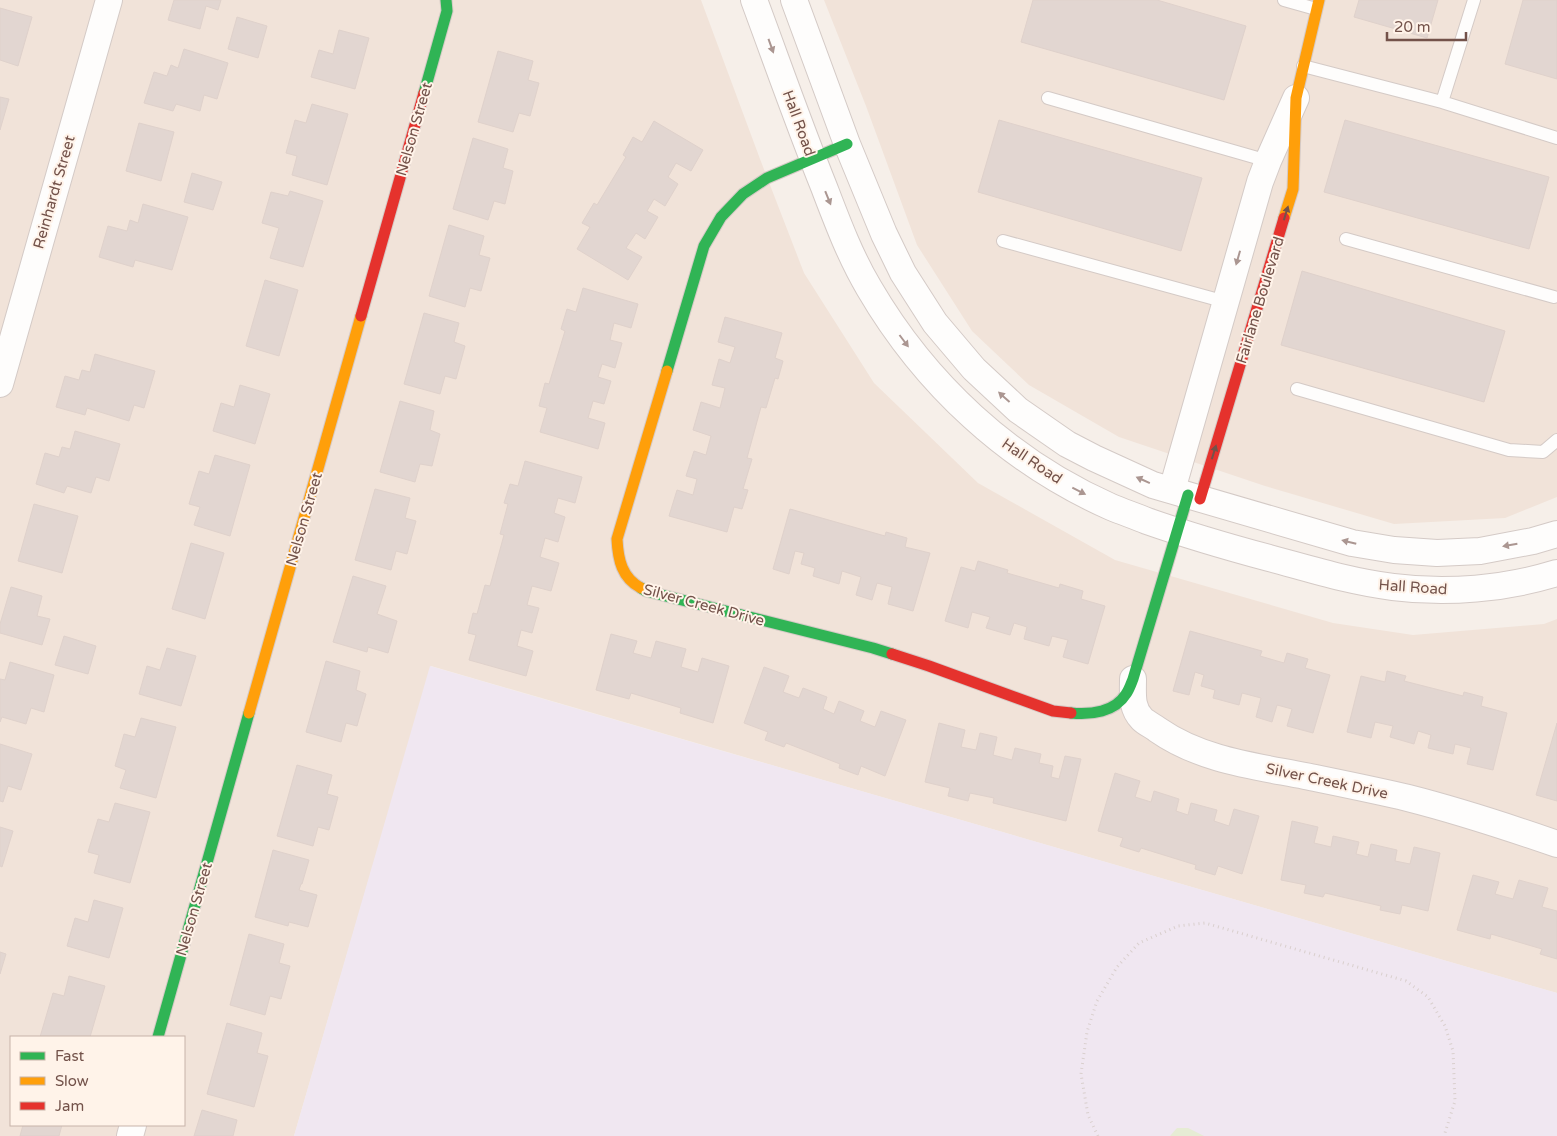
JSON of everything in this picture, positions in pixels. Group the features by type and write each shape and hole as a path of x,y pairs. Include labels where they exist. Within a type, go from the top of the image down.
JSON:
{"street":[{"name":"Reinhardt Street","path":"0,384 109,0"},
{"name":"Nelson Street","path":"158,1036 447,11 446,0"},
{"name":"Hall Road","path":"754,0 845,242 868,287 904,341 945,390 972,417 1002,442 1055,478 1112,508 1214,544 1349,580 1393,588 1438,591 1482,588 1537,579 1557,573"},
{"path":"794,0 848,144 884,234 903,273 935,323 974,369 1018,410 1067,444 1154,485 1352,543 1394,550 1437,553 1480,551 1533,541 1557,534"},
{"name":"Fairlane Boulevard","path":"1186,495 1293,189 1296,98 1317,5"},
{"name":"Fairlane Boulevard","path":"1186,495 1226,302 1260,182 1296,98"},
{"name":"Silver Creek Drive","path":"848,144 767,178 743,194 721,217 704,246 617,539 618,559 625,575 635,586 646,591 873,648 929,666 1053,711 1082,714 1111,709 1126,694 1133,680 1186,495"},
{"name":"Silver Creek Drive","path":"1133,680 1132,700 1142,719 1170,738 1200,753 1233,762 1409,798 1492,822 1557,844"}],"lane":[{"path":"1284,0 1317,5"},
{"path":"1442,102 1474,0"},
{"path":"1303,66 1442,102 1557,138"},
{"path":"1048,98 1268,161"},
{"path":"1346,239 1556,296"},
{"path":"1003,241 1226,302"},
{"path":"1297,389 1509,450 1543,452 1557,440"}],"path":[{"path":"1098,1136 1088,1115 1081,1074 1087,1032 1097,1001 1118,967 1139,943 1178,926 1205,923 1406,981 1428,997 1444,1026 1453,1051 1455,1102 1444,1136"}],"shaded area":[{"path":"0,0 701,0 804,273 874,383 978,483 1115,560 1333,623 1413,635 1544,624 1557,619 1557,993 431,666 294,1136 0,1136"},
{"path":"824,0 1557,0 1557,497 1505,518 1394,524 1265,486 1119,437 1029,385 972,331 917,245 866,106"},
{"path":"430,666 1557,993 1557,1136 294,1136"}],"green space":[{"path":"1177,1128 1188,1128 1204,1136 1170,1136"}],"building":[{"path":"174,0 221,0 218,10 206,6 200,29 168,20"},
{"path":"1033,0 1157,0 1246,26 1224,100 1021,42"},
{"path":"1359,0 1438,0 1427,38 1354,17"},
{"path":"1523,0 1557,0 1557,79 1505,64"},
{"path":"0,8 32,17 18,66 0,60"},
{"path":"237,17 267,26 258,58 228,49"},
{"path":"339,30 369,38 355,89 311,77 319,50 333,54"},
{"path":"184,49 228,63 217,99 204,95 200,111 176,104 173,111 144,103 154,72 167,76 171,65 178,68"},
{"path":"498,51 533,61 528,80 539,83 530,116 519,113 513,132 478,122"},
{"path":"0,97 9,99 0,130"},
{"path":"312,104 348,114 327,185 292,175 297,156 286,153 295,120 306,123"},
{"path":"999,120 1202,178 1181,251 978,192"},
{"path":"1345,120 1549,177 1529,249 1324,192"},
{"path":"654,121 703,150 691,171 676,163 668,177 678,184 665,206 654,199 647,211 658,217 645,239 636,233 626,248 642,257 628,280 577,249 590,227 582,223 594,203 597,205 626,157 623,155 633,137 642,142"},
{"path":"139,123 174,132 161,181 126,171"},
{"path":"473,138 508,149 503,168 513,171 505,204 494,201 488,220 453,209"},
{"path":"192,173 222,182 213,210 184,202"},
{"path":"290,191 323,201 303,267 270,258 279,228 262,223 271,192 288,196"},
{"path":"143,204 188,217 172,270 135,260 133,267 99,257 108,226 127,231 130,220 138,223"},
{"path":"449,225 484,236 479,255 490,258 481,291 470,288 465,307 429,296"},
{"path":"1302,271 1505,331 1484,402 1281,345"},
{"path":"265,280 298,290 279,356 246,346"},
{"path":"583,288 638,304 631,328 614,323 610,340 622,343 615,368 602,364 598,377 611,381 604,404 593,401 588,418 605,423 598,449 540,432 547,408 539,406 545,383 549,384 565,331 561,329 567,309 576,312"},
{"path":"424,313 459,323 454,342 465,346 456,379 445,376 440,394 404,384"},
{"path":"725,317 782,333 775,358 783,361 778,379 775,378 766,408 761,407 747,458 752,459 743,489 748,490 742,509 734,507 727,532 669,516 677,490 693,495 697,479 686,476 694,451 706,455 711,436 693,430 701,402 720,408 725,388 712,385 719,359 730,363 735,347 718,342"},
{"path":"95,354 155,371 144,408 134,405 129,421 87,408 85,415 56,407 65,376 79,380 82,370 90,372"},
{"path":"240,385 270,394 255,444 213,431 221,403 234,407"},
{"path":"400,401 434,411 430,430 440,434 432,466 420,464 415,482 380,472"},
{"path":"75,431 120,444 109,481 96,477 91,493 67,486 64,493 36,484 45,453 59,457 62,447 70,449"},
{"path":"215,455 250,465 230,536 194,525 200,507 189,504 199,471 209,474"},
{"path":"525,461 582,477 575,503 558,498 554,513 565,517 558,542 545,538 540,557 559,563 551,591 532,586 527,605 539,608 532,633 521,630 517,646 533,651 526,676 469,660 476,635 468,633 473,613 477,614 485,585 490,586 504,535 500,534 508,504 504,503 510,484 518,486"},
{"path":"375,489 410,498 405,518 416,521 407,554 396,551 391,570 355,560"},
{"path":"34,504 78,516 62,573 18,561"},
{"path":"790,509 885,536 886,532 907,538 905,547 930,553 913,611 888,604 892,587 877,583 872,600 856,595 861,577 842,571 839,584 813,576 815,568 801,564 804,553 795,551 789,574 773,569"},
{"path":"191,543 224,553 205,619 172,609"},
{"path":"978,561 1008,570 1007,573 1059,588 1060,584 1083,591 1081,599 1105,606 1088,664 1063,657 1068,640 1052,636 1049,646 1024,639 1027,627 1014,623 1010,635 986,628 990,617 972,612 968,628 945,621 961,567 975,571"},
{"path":"353,576 386,586 377,614 397,621 388,653 368,647 367,652 333,642"},
{"path":"11,587 42,596 37,616 50,619 42,645 0,633 0,624"},
{"path":"1190,631 1262,651 1260,656 1284,663 1287,653 1308,659 1305,668 1330,675 1313,733 1287,726 1292,709 1277,705 1272,722 1256,717 1261,698 1242,693 1239,705 1213,698 1215,690 1201,686 1204,675 1195,672 1189,695 1173,691"},
{"path":"611,634 637,641 633,653 651,658 656,641 686,649 681,667 698,672 702,658 729,666 713,723 680,713 681,708 631,693 629,699 596,690"},
{"path":"64,636 96,646 88,674 55,665"},
{"path":"167,648 196,656 181,706 139,694 147,666 160,670"},
{"path":"326,661 360,671 356,690 366,694 357,726 346,723 341,742 306,732"},
{"path":"10,662 54,675 44,712 31,708 26,724 2,717 0,722 0,679 5,680"},
{"path":"764,667 789,676 783,692 799,698 803,688 827,697 823,709 834,714 839,701 864,711 860,721 875,727 881,711 906,720 885,776 861,766 858,775 839,768 840,764 786,743 784,747 765,740 768,732 744,723"},
{"path":"1387,671 1406,676 1404,681 1463,696 1464,692 1483,697 1481,706 1507,713 1493,770 1467,764 1471,748 1455,744 1453,754 1428,748 1431,735 1418,731 1414,744 1390,737 1393,726 1375,722 1371,738 1347,732 1361,676 1385,682"},
{"path":"141,718 176,727 156,798 120,788 126,770 115,766 124,734 135,737"},
{"path":"939,723 965,730 961,747 976,750 980,733 997,737 993,755 1012,760 1015,748 1041,754 1039,763 1053,766 1051,777 1059,779 1065,756 1081,759 1066,821 993,803 994,798 970,793 968,801 948,796 950,788 925,782"},
{"path":"1557,723 1557,801 1536,795"},
{"path":"0,744 32,754 21,790 8,786 3,802 0,801"},
{"path":"297,765 332,775 327,794 338,797 329,830 318,827 313,846 277,836"},
{"path":"1115,773 1140,781 1135,797 1151,802 1154,791 1179,799 1176,811 1188,815 1191,803 1217,810 1214,821 1229,826 1234,809 1259,816 1242,874 1218,866 1215,875 1195,869 1196,865 1141,848 1139,852 1120,846 1123,838 1098,831"},
{"path":"115,803 150,812 130,883 94,873 99,855 88,852 98,819 109,822"},
{"path":"1292,821 1318,827 1314,843 1331,847 1333,836 1359,842 1356,854 1368,857 1371,844 1397,850 1395,861 1410,864 1414,847 1440,853 1428,911 1402,905 1400,914 1380,910 1381,906 1325,893 1323,897 1304,893 1306,885 1281,880"},
{"path":"0,827 13,831 2,867 0,866"},
{"path":"273,850 309,860 299,890 317,895 308,927 289,922 288,926 255,917"},
{"path":"1473,875 1499,882 1495,894 1513,899 1519,880 1548,888 1542,907 1557,911 1557,959 1540,954 1542,949 1491,934 1490,939 1457,930"},
{"path":"94,900 123,908 109,958 67,946 75,918 88,922"},
{"path":"249,934 284,944 279,963 290,966 281,999 270,996 265,1015 230,1005"},
{"path":"0,952 6,954 0,974"},
{"path":"69,976 105,986 90,1036 40,1036 53,993 64,996"},
{"path":"227,1023 262,1033 257,1053 268,1056 254,1107 207,1094"},
{"path":"202,1110 237,1120 233,1136 194,1136"},
{"path":"23,1126 62,1126 59,1136 20,1136"}],"traffic: fast":[{"path":"424,93 447,11 446,0"},
{"path":"667,371 704,246 721,217 743,194 767,178 847,144"},
{"path":"1071,713 1102,711 1116,705 1128,691 1188,495"},
{"path":"641,588 646,591 892,654"},
{"path":"158,1036 249,713"}],"traffic: slow":[{"path":"1284,218 1293,189 1296,98 1319,0"},
{"path":"249,713 361,316"},
{"path":"641,588 629,579 622,568 618,554 617,539 667,371"}],"traffic: jam":[{"path":"361,316 424,93"},
{"path":"1200,499 1284,218"},
{"path":"892,654 1053,711 1071,713"}]}
